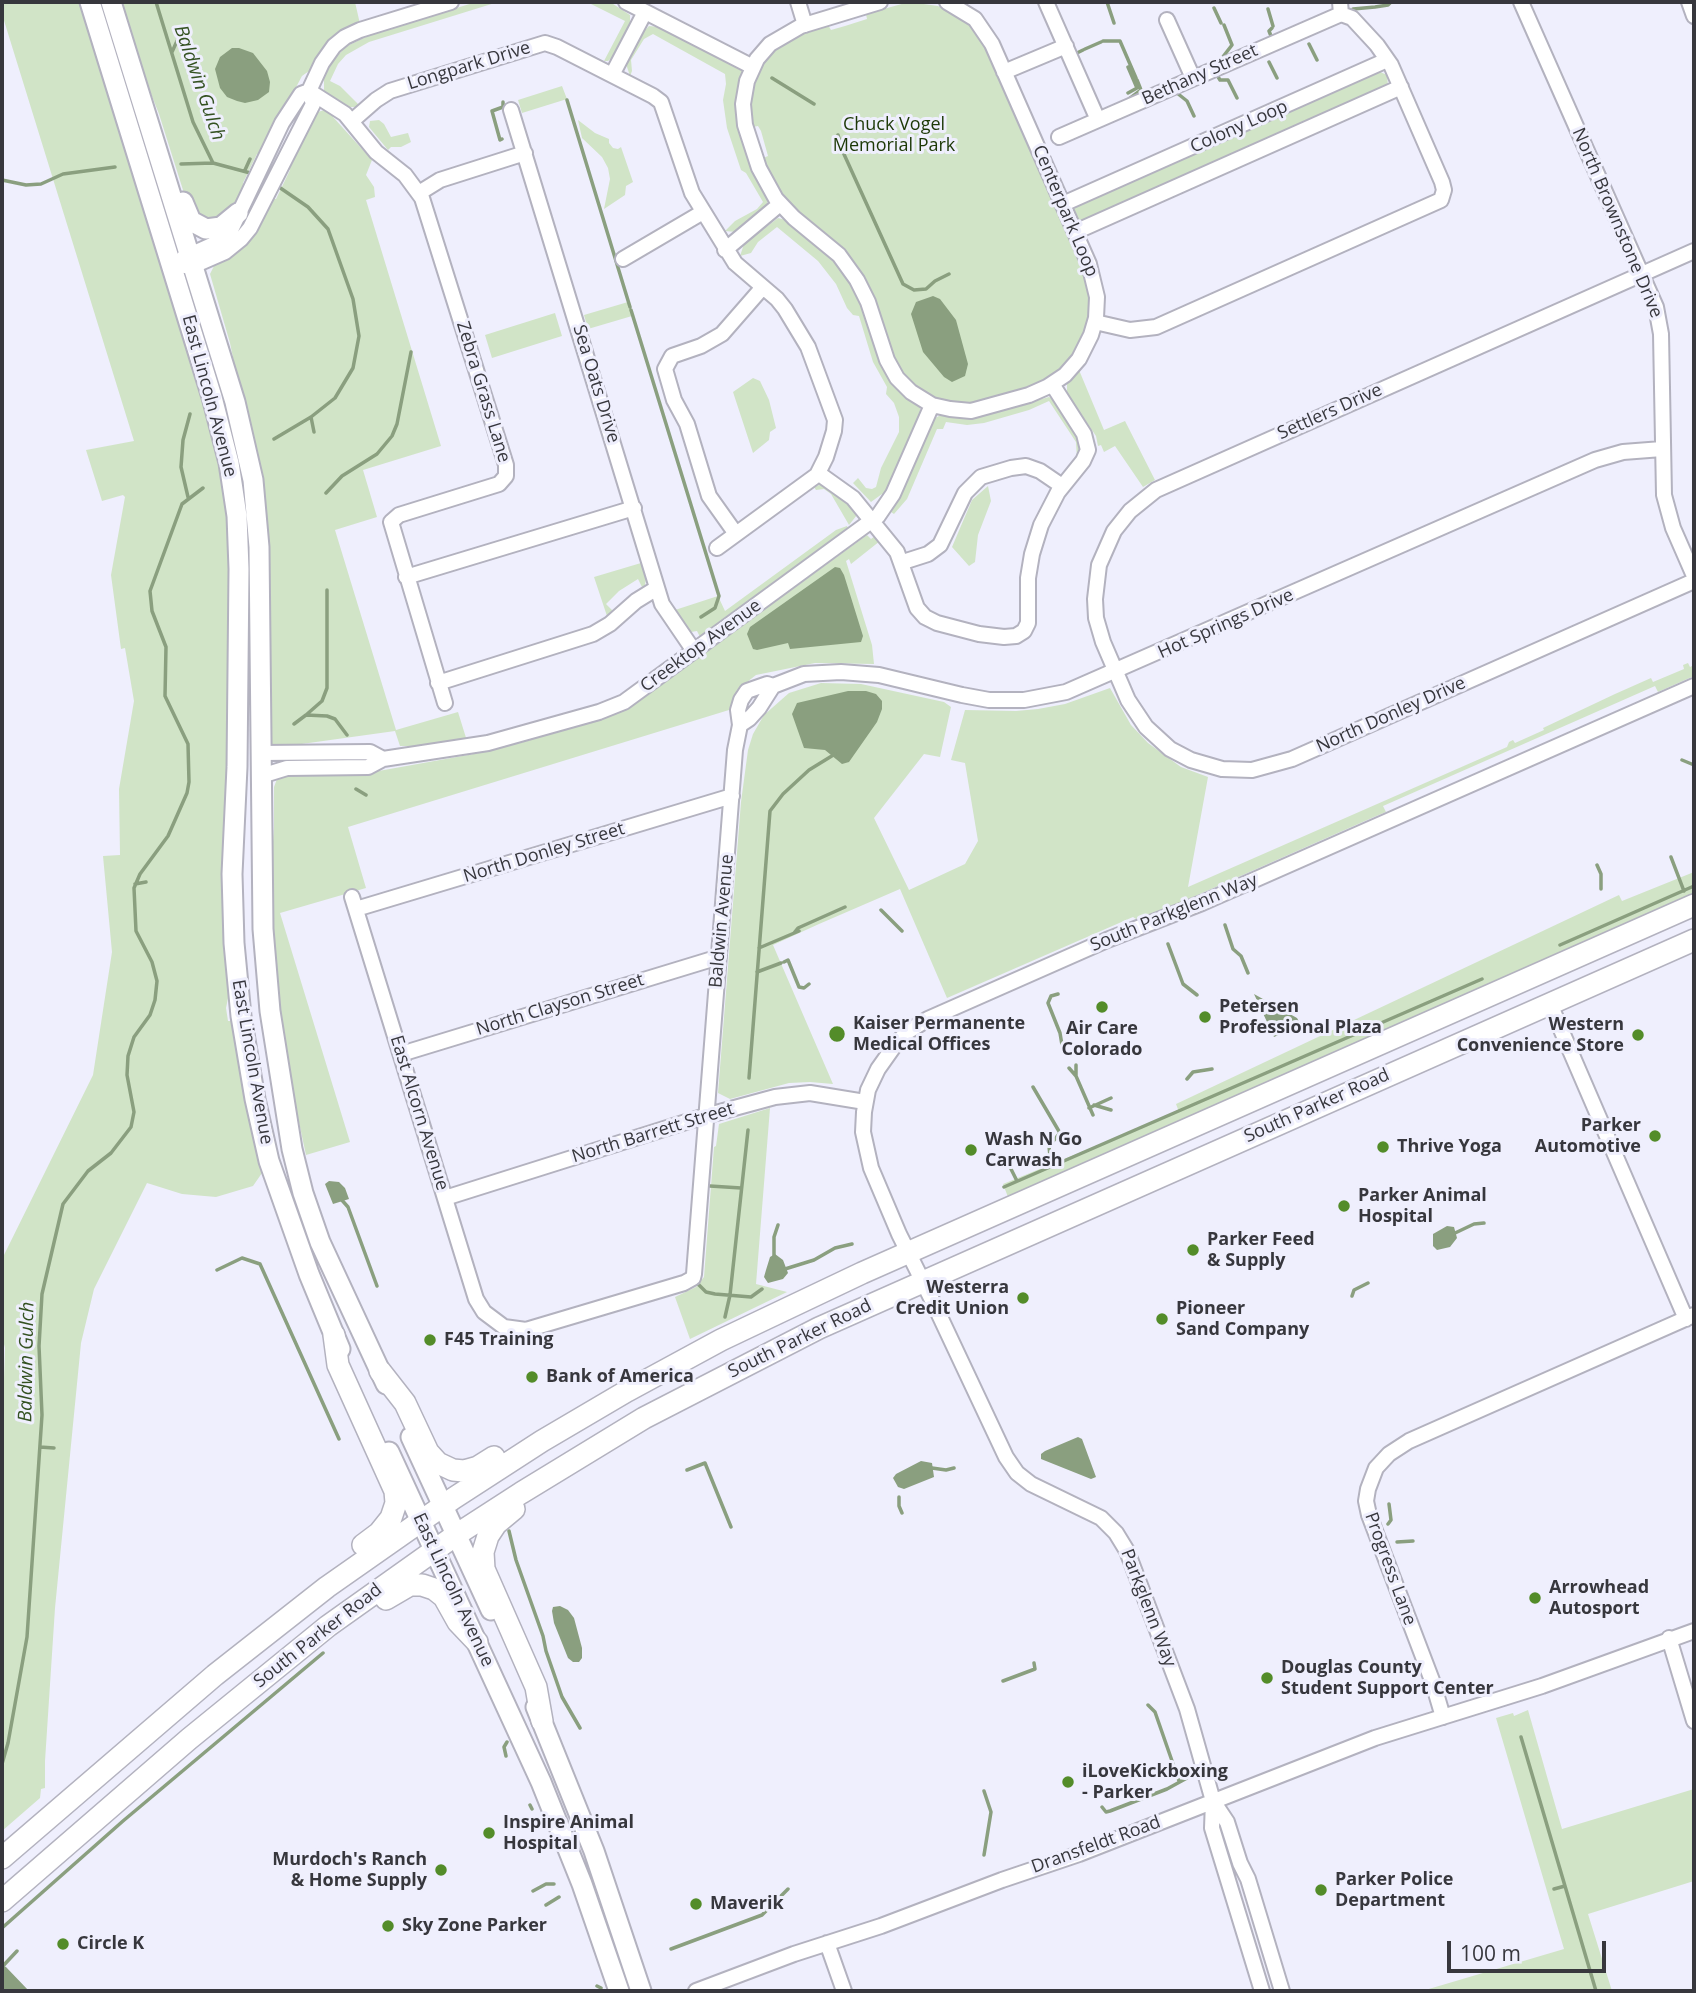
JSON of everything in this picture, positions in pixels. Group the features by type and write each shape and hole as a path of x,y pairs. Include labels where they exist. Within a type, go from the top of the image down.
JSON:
{"highway":[{"name":"South Parker Road","path":"2,1858 215,1675 327,1587 442,1505 626,1391 768,1317 908,1252 1694,905"},
{"name":"South Parker Road","path":"2,1900 244,1693 328,1626 456,1535 605,1441 709,1383 819,1328 1694,940"},
{"path":"327,1587 333,1567 387,1524 393,1514 396,1499 391,1478 338,1365 334,1335"},
{"path":"380,1371 405,1403 431,1457 443,1466 457,1471 483,1465 588,1401 626,1391"},
{"path":"521,1493 513,1512 496,1524 489,1535 483,1562 486,1577 536,1687 542,1721"},
{"path":"244,1693 263,1693 407,1585 422,1585 440,1593 458,1622 477,1642"}],"main road":[{"name":"East Lincoln Avenue","path":"90,2 221,428 237,516 240,579 232,883 235,952 245,1041 257,1109 270,1161 305,1265 334,1335 554,1812 593,1912 619,1991"},
{"name":"East Lincoln Avenue","path":"111,2 244,434 254,489 259,547 262,903 265,961 274,1039 292,1149 303,1193 320,1242 542,1721 594,1851 641,1991"},
{"path":"156,146 168,155 186,214 194,223 206,229 215,229 229,223 238,214"}],"street":[{"path":"172,266 225,252 241,239 254,221 313,104 309,91 325,57 345,37 365,28 451,2"},
{"path":"626,2 752,66"},
{"path":"798,2 805,24"},
{"name":"Centerpark Loop","path":"880,2 805,24 773,42 752,66 744,98 746,125 759,169 780,204 827,244 848,266 866,297 891,368 911,392 932,405 958,411 975,411 1029,395 1052,384 1070,369 1081,356 1096,322 1097,305 1095,280 990,40 978,22 964,10 947,2"},
{"path":"1046,2 1098,120"},
{"name":"North Brownstone Drive","path":"1521,2 1656,307 1660,328 1663,487 1666,508 1694,579"},
{"path":"1689,2 1694,16"},
{"path":"1096,322 1130,330 1161,325 1449,198 1387,60 1377,45 1341,8"},
{"name":"Bethany Street","path":"1059,137 1341,8"},
{"path":"612,75 645,12"},
{"path":"1167,20 1193,78"},
{"name":"Longpark Drive","path":"352,121 390,91 542,44 553,45 653,96 662,104 689,187 725,250 738,266 781,304 806,343 834,416 834,434 818,473"},
{"path":"1004,72 1066,46"},
{"name":"Colony Loop","path":"1063,204 1387,60"},
{"name":"Colony Loop","path":"1075,232 1401,87"},
{"path":"191,259 227,235 235,225 282,123 301,94 309,91"},
{"name":"Zebra Grass Lane","path":"309,91 340,110 352,121 376,152 402,172 419,193 432,225 507,472 503,481 496,485 394,517 391,522 445,704"},
{"name":"Sea Oats Drive","path":"511,110 657,588 667,613 694,651"},
{"path":"419,193 440,180 524,153"},
{"path":"725,250 780,204"},
{"path":"623,259 703,212"},
{"name":"Settlers Drive","path":"1116,672 1098,626 1095,605 1096,578 1101,556 1114,531 1143,499 1163,486 1694,251"},
{"path":"736,534 709,496 686,421 675,402 665,369 672,356 701,346 724,331 763,287"},
{"path":"717,548 818,473 846,491 899,554 917,606 929,620 983,635 1018,635 1028,623 1028,578 1034,545 1062,486 1086,457 1088,445 1084,434 1052,384"},
{"name":"Creektop Avenue","path":"261,776 287,768 368,767 383,759 502,741 604,710 627,700 872,521 892,497 932,405"},
{"name":"Hot Springs Drive","path":"740,725 765,701 773,686 809,673 853,672 888,677 967,696 1019,701 1066,692 1595,460 1623,452 1662,449"},
{"path":"903,562 928,554 940,545 965,493 981,477 1026,466 1040,471 1062,486"},
{"path":"406,578 634,508"},
{"name":"North Donley Drive","path":"1116,672 1140,720 1170,748 1211,767 1242,770 1264,768 1292,759 1694,579"},
{"path":"438,682 593,634 657,588"},
{"name":"South Parkglenn Way","path":"923,1281 867,1156 863,1132 865,1102 871,1082 888,1054 907,1032 928,1019 1100,943 1202,903 1694,686"},
{"name":"Baldwin Avenue","path":"496,1323 519,1331 530,1330 693,1278 740,725"},
{"name":"Creektop Avenue","path":"261,753 370,752 383,759"},
{"name":"North Donley Street","path":"354,903 732,796"},
{"name":"East Alcorn Avenue","path":"354,903 478,1304 496,1323"},
{"name":"North Clayson Street","path":"401,1054 719,957"},
{"path":"1550,1003 1690,1317"},
{"name":"North Barrett Street","path":"445,1198 769,1098 798,1093 865,1102"},
{"name":"Parkglenn Way","path":"923,1281 1003,1452 1014,1470 1035,1487 1098,1516 1122,1541 1187,1709 1213,1801"},
{"name":"Progress Lane","path":"1443,1717 1433,1683 1367,1509 1368,1489 1380,1464 1395,1448 1416,1438 1690,1317"},
{"name":"Dransfeldt Road","path":"696,1991 1079,1854 1381,1736 1542,1686 1694,1631"},
{"path":"1669,1638 1694,1721"},
{"path":"1213,1801 1212,1828 1262,1991"},
{"path":"1213,1801 1227,1822 1248,1879 1282,1991"},
{"path":"827,1943 844,1991"}],"green space":[{"path":"2,2 82,2 219,451 232,541 228,795 222,866 229,993 226,1008 228,1021 232,1021 262,1173 253,1186 216,1197 182,1194 147,1183 94,1289 81,1343 55,1608 45,1788 41,1789 40,1798 2,1831 2,1439 5,1348 2,1336 2,1259 93,1075 112,952 103,856 120,855 119,789 134,701 125,648 121,649 111,575 125,497 123,495 102,501 86,450 134,441 2,14"},
{"path":"118,2 355,2 360,24 327,45 309,71 302,76 260,155 257,154 230,214 215,223 189,209 159,114"},
{"path":"476,2 498,2 369,42 346,55 330,81 340,86 358,107 348,107 324,92 326,70 345,47 372,34"},
{"path":"587,2 610,2 630,15 630,25 614,56 608,61 604,61 625,21"},
{"name":"Chuck Vogel Memorial Park","path":"909,2 938,6 962,18 974,28 988,50 1085,271 1089,286 1091,303 1084,336 1066,364 1050,378 1035,386 974,404 936,399 917,389 903,374 890,349 874,298 857,267 834,241 798,212 780,193 763,158 768,156 761,131 758,126 753,127 751,118 755,83 765,61 779,47 802,34 828,25 831,30 867,19 866,14"},
{"path":"649,26 659,27 742,71 753,172 768,201 765,208 736,232 725,231 763,202 746,173 741,170 727,128 723,100 725,74 653,34 644,39 631,60 630,76 626,64 642,33"},
{"path":"1378,71 1387,75 1388,86 1080,224 1072,206"},
{"path":"562,86 567,99 522,113 518,100"},
{"path":"324,110 334,115 372,160 366,175 374,187 375,197 366,200 441,446 363,470 377,517 335,530 396,730 458,712 467,741 436,746 400,746 395,731 280,747 269,740 243,406 230,343 210,274 214,266 231,256 273,199 276,199 315,113"},
{"path":"379,120 391,137 408,133 411,142 388,150 369,127 370,121"},
{"path":"578,120 595,133 609,139 613,148 621,147 633,182 626,186 625,195 604,209 610,179 608,168 602,157 582,138"},
{"path":"778,218 786,220 842,269 858,296 882,367 904,395 920,407 920,415 886,494 871,502 853,483 858,478 866,488 876,487 881,468 899,432 899,417 873,362 859,316 853,315 847,308 836,284 818,261 777,227 758,242 751,253 740,256 744,244"},
{"path":"628,302 632,316 588,329 584,315"},
{"path":"555,313 562,336 492,358 485,335"},
{"path":"1079,370 1104,430 1125,421 1155,480 1143,487 1115,446 1104,452 1101,445 1098,446 1096,436 1067,393 1067,383"},
{"path":"753,378 760,381 769,400 776,428 770,432 769,440 753,453 733,392"},
{"path":"1049,397 1054,400 1079,439 1081,451 1077,458 1076,442 1049,401 1029,410 984,423 967,425 946,422 943,429 937,429 907,499 894,514 891,512 935,418 941,415 976,417"},
{"path":"826,486 841,496 855,510 857,515 849,525 831,494 824,489 816,490 814,487"},
{"path":"988,486 991,501 978,535 975,562 969,566 952,547 972,500"},
{"path":"847,526 849,530 704,636 700,637 697,631 691,632 675,610 718,596 725,611 836,530"},
{"path":"867,535 871,539 875,536 880,541 851,564 849,559 846,561 872,645 874,664 815,663 756,675 737,690 729,710 348,827 366,888 280,913 350,1142 306,1155 283,1048 269,900 274,787 277,779 286,774 373,772 479,753 618,713"},
{"path":"641,563 645,585 642,587 638,579 619,591 606,604 613,611 607,616 594,577"},
{"path":"1688,663 1690,667 1694,665 1694,676 1658,692 1655,686 1383,806 1386,812 1184,901 1136,919 1133,917 947,998 900,889 819,924 773,945 833,1084 789,1083 730,1099 718,1093 741,802 748,750 753,734 764,715 789,693 821,683 861,684 944,702 951,707 940,757 924,754 874,818 909,890 965,864 978,841 965,763 951,760 965,710 1038,709 1065,704 1110,688 1131,725 1148,743 1181,767 1208,777 1188,887 1507,747 1513,740 1515,743 1544,730 1543,728 1651,678 1653,682 1684,669 1683,665"},
{"path":"1694,872 1694,894 1008,1197 1003,1184 1179,1112 1176,1104 1619,895 1622,901"},
{"path":"770,1108 756,1284 787,1292 690,1339 675,1297 696,1287 704,1277 714,1147 719,1124"},
{"path":"1528,1710 1562,1829 1694,1789 1694,1881 1588,1914 1612,1991 1422,1991 1564,1949 1496,1718 1513,1713 1514,1716"}],"shaded area":[{"path":"232,48 253,53 267,71 269,92 258,100 245,103 237,101 227,97 220,88 215,69 220,57"},
{"path":"933,296 940,299 956,320 968,364 965,376 952,382 944,377 923,352 911,314 916,302"},
{"path":"835,567 840,568 844,575 863,636 861,642 790,649 788,643 753,649 747,634 750,627"},
{"path":"848,691 876,694 882,701 882,709 877,722 849,762 842,764 825,750 804,748 792,714 797,703"},
{"path":"1254,994 1297,1018 1301,1025 1274,1037"},
{"path":"329,1181 339,1182 345,1188 349,1199 333,1204 325,1184"},
{"path":"1447,1226 1454,1227 1457,1238 1450,1247 1437,1250 1433,1246 1433,1234"},
{"path":"775,1254 783,1260 788,1273 783,1279 768,1283 764,1277 770,1257"},
{"path":"1078,1437 1082,1439 1096,1477 1091,1479 1041,1459 1041,1454 1045,1451"},
{"path":"921,1461 932,1463 934,1477 904,1489 898,1487 893,1478 896,1474"},
{"path":"560,1606 568,1610 574,1618 582,1648 579,1662 568,1658 554,1623 553,1607"},
{"path":"2,1965 6,1967 29,1991 2,1991"}],"waterway":[{"name":"Baldwin Gulch","path":"156,2 193,122 213,163"},
{"path":"1107,2 1114,23"},
{"path":"1353,9 1388,5 1391,2"},
{"path":"1214,8 1221,23"},
{"path":"1268,9 1273,26"},
{"path":"1222,58 1232,45 1224,25"},
{"path":"1271,36 1269,31 1272,28"},
{"path":"172,52 177,41"},
{"path":"1103,41 1120,41 1136,78"},
{"path":"1085,49 1101,42"},
{"path":"1309,44 1317,60"},
{"path":"1077,53 1083,50"},
{"path":"1269,62 1277,78"},
{"path":"1128,67 1137,88 1128,93"},
{"path":"1217,75 1220,80 1228,80 1237,98"},
{"path":"772,78 814,104"},
{"path":"1129,99 1141,90 1137,80"},
{"path":"1177,93 1187,101 1194,116"},
{"path":"567,100 630,307"},
{"path":"502,139 500,140 492,111 503,107 503,102"},
{"path":"838,135 843,152 903,284 914,290 926,289 949,274"},
{"path":"245,170 250,159"},
{"name":"Baldwin Gulch","path":"181,164 213,163 254,174"},
{"path":"2,180 26,185 41,184 63,174 115,167"},
{"name":"Baldwin Gulch","path":"274,439 311,417 335,398 353,368 359,336 353,299 328,229 308,207 276,185"},
{"path":"631,310 719,596 715,608 701,617"},
{"path":"326,493 342,476 377,454 392,436 397,424 411,352"},
{"path":"188,497 181,467 183,440 190,414"},
{"path":"311,417 314,432"},
{"name":"Baldwin Gulch","path":"2,1764 27,1637 42,1415 39,1346 42,1294 63,1204 88,1171 111,1153 131,1127 134,1112 127,1075 128,1056 134,1037 150,1015 157,981 152,962 136,931 134,888 140,874 168,836 187,793 189,782 188,744 165,696 166,647 152,611 150,591 182,504 203,488"},
{"path":"306,715 322,701 327,688 327,590"},
{"path":"294,724 306,715 327,716 335,719 347,735"},
{"path":"749,1078 770,811 783,794 809,770 835,754"},
{"path":"1682,760 1694,765"},
{"path":"356,789 366,795"},
{"path":"1671,857 1684,891"},
{"path":"1597,865 1601,874 1601,889"},
{"path":"135,884 146,882"},
{"path":"1560,945 1694,886"},
{"path":"794,933 798,928 845,907"},
{"path":"881,910 902,931"},
{"path":"1225,925 1233,949 1241,956 1248,973"},
{"path":"759,948 799,931"},
{"path":"1168,944 1183,984 1197,995"},
{"path":"784,962 788,960 799,987 804,988 809,984"},
{"path":"757,972 781,963"},
{"path":"1004,1187 1482,979"},
{"path":"1058,994 1051,996 1048,1003 1062,1045"},
{"path":"1076,1065 1076,1076"},
{"path":"1069,1068 1076,1076 1093,1115"},
{"path":"1187,1079 1193,1072 1212,1069"},
{"path":"1033,1087 1060,1133 1049,1146 1051,1167"},
{"path":"1089,1108 1111,1098"},
{"path":"1094,1105 1111,1110"},
{"path":"725,1317 730,1295 748,1130"},
{"path":"1010,1167 1017,1181"},
{"path":"710,1186 741,1188"},
{"path":"340,1198 348,1207 377,1286"},
{"path":"1453,1234 1474,1224 1484,1223"},
{"path":"774,1257 774,1237 778,1225"},
{"path":"785,1269 814,1260 835,1248 852,1244"},
{"path":"217,1270 242,1258 260,1264 339,1439"},
{"path":"695,1281 706,1292 715,1294 751,1297 762,1289"},
{"path":"1352,1296 1354,1290 1368,1283"},
{"path":"485,1338 490,1332"},
{"path":"40,1447 54,1448"},
{"path":"687,1470 705,1463 731,1527"},
{"path":"932,1468 954,1468"},
{"path":"899,1497 902,1513"},
{"path":"1388,1524 1391,1520 1389,1504"},
{"path":"509,1531 516,1560 562,1697 580,1728"},
{"path":"1397,1542 1413,1541"},
{"path":"2,1928 123,1821 323,1653"},
{"path":"1003,1681 1035,1669 1034,1663"},
{"path":"1409,1690 1422,1688"},
{"path":"1148,1705 1155,1712 1179,1781"},
{"path":"1521,1737 1596,1991"},
{"path":"506,1756 504,1747 507,1742"},
{"path":"1102,1807 1106,1812 1110,1811 1167,1789 1187,1778"},
{"path":"984,1791 991,1812 984,1855"},
{"path":"530,1805 532,1809"},
{"path":"533,1891 546,1884 554,1884"},
{"path":"1554,1889 1565,1886"},
{"path":"671,1949 762,1915 788,1889"},
{"path":"546,1905 559,1897"},
{"path":"2,1967 17,1951"},
{"path":"597,1986 601,1988"}],"place":[{"name":"Air Care Colorado","path":"1102,1007"},
{"name":"Petersen Professional Plaza","path":"1205,1017"},
{"name":"Kaiser Permanente Medical Offices","path":"837,1034"},
{"name":"Western Convenience Store","path":"1638,1035"},
{"name":"Parker Automotive","path":"1655,1136"},
{"name":"Thrive Yoga","path":"1383,1147"},
{"name":"Wash N Go Carwash","path":"971,1150"},
{"name":"Parker Animal Hospital","path":"1344,1206"},
{"name":"Parker Feed & Supply","path":"1193,1250"},
{"name":"Westerra Credit Union","path":"1023,1298"},
{"name":"Pioneer Sand Company","path":"1162,1319"},
{"name":"F45 Training","path":"430,1340"},
{"name":"Bank of America","path":"532,1377"},
{"name":"Arrowhead Autosport","path":"1535,1598"},
{"name":"Douglas County Student Support Center","path":"1267,1678"},
{"name":"iLoveKickboxing - Parker","path":"1068,1782"},
{"name":"Inspire Animal Hospital","path":"489,1833"},
{"name":"Murdoch's Ranch & Home Supply","path":"441,1870"},
{"name":"Parker Police Department","path":"1321,1890"},
{"name":"Maverik","path":"696,1904"},
{"name":"Sky Zone Parker","path":"388,1926"},
{"name":"Circle K","path":"63,1944"}]}
